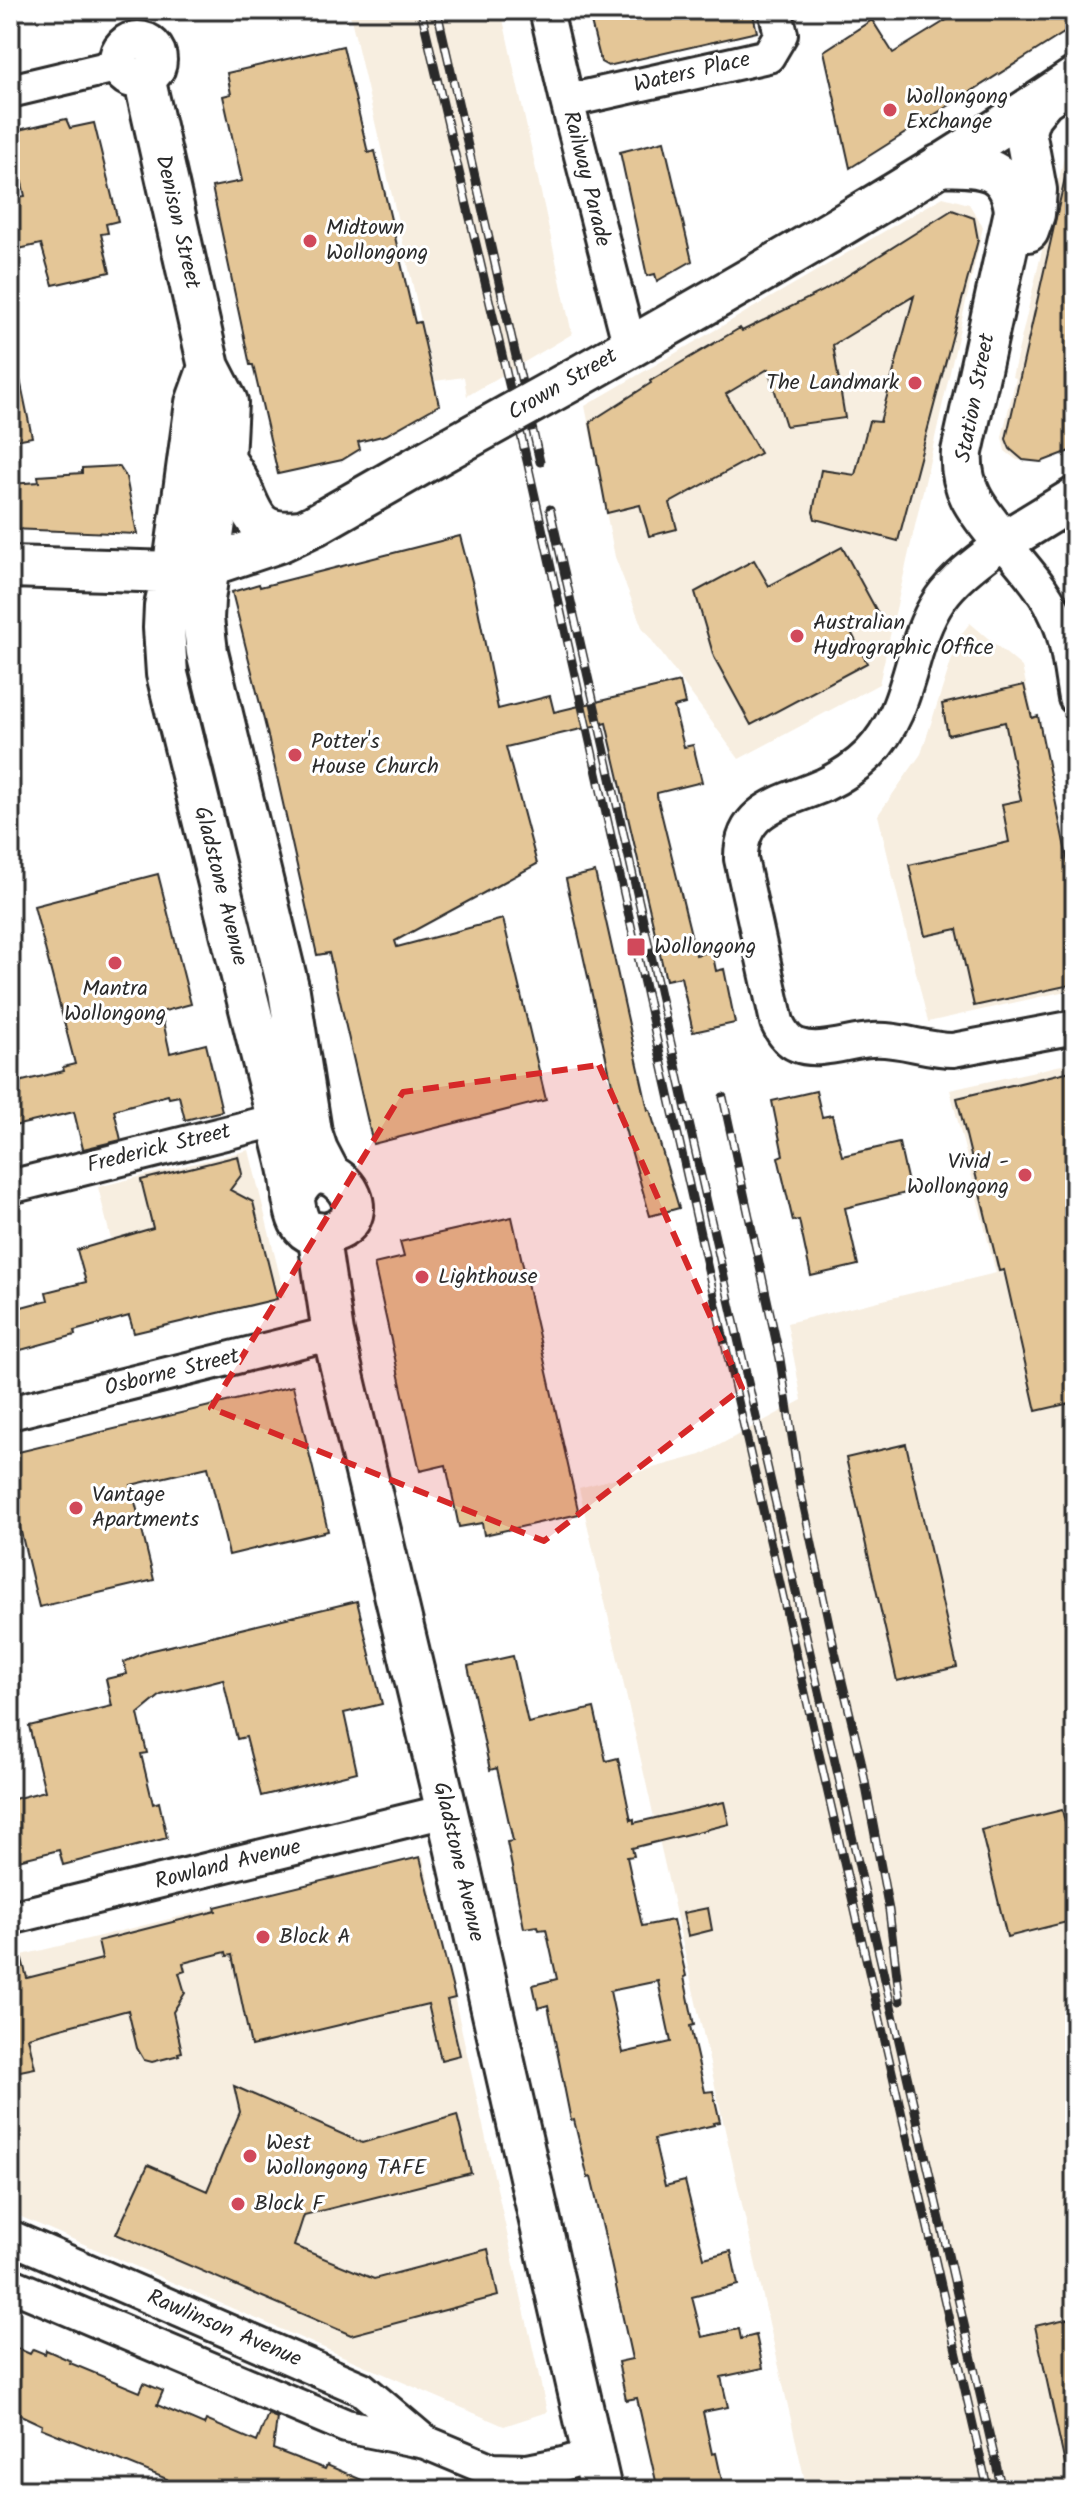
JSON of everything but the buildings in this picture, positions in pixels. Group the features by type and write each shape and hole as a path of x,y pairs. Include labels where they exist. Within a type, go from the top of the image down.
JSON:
{"main road":[{"name":"Denison Street","path":"133,49 209,367 227,402 224,459 192,569"},
{"name":"Crown Street","path":"10,567 192,569 252,552 302,531 630,347 940,165 1075,78"},
{"name":"Station Street","path":"1006,254 1030,229 1034,214 1035,180 1025,131 1030,116 1043,100"},
{"name":"Station Street","path":"940,165 986,168 1004,179 1015,211 961,461 962,478 970,499 1003,542"},
{"path":"192,569 196,403 209,367"},
{"path":"224,459 257,520 268,529 280,533 302,531"},
{"path":"1003,542 1075,498"},
{"name":"Gladstone Avenue","path":"192,569 207,652 289,991 304,1075 293,1122 289,1168 293,1199"},
{"name":"Gladstone Avenue","path":"293,1122 317,1150 330,1175"},
{"path":"330,1175 338,1178 349,1190 352,1208 344,1224 336,1230 318,1233 310,1231 298,1221 293,1199 302,1182 311,1177 330,1175"},
{"name":"Gladstone Avenue","path":"318,1233 333,1333 597,2472"}],"street":[{"name":"Railway Parade","path":"546,10 630,347"},
{"name":"Waters Place","path":"567,101 768,56 781,34 775,10"},
{"path":"10,91 133,49"},
{"path":"1075,698 1056,615 1039,585 1003,542 971,567 940,598 924,630 899,709 883,738 844,775 758,815 743,834 741,859 775,1014 781,1030 790,1040 805,1047 868,1040 953,1050 1075,1027"},
{"name":"Frederick Street","path":"10,1187 293,1122"},
{"name":"Osborne Street","path":"10,1413 333,1333"},
{"name":"Rowland Avenue","path":"10,1918 446,1811"},
{"name":"Rawlinson Avenue","path":"10,2237 362,2389 425,2442 492,2480 563,2464 597,2472"},
{"name":"Rawlinson Avenue","path":"10,2284 346,2426 425,2442"}],"highlighted area":[{"path":"599,1065 742,1388 544,1541 211,1408 403,1092"}],"shaded area":[{"path":"349,10 501,10 572,334 467,396 464,377 435,381"},
{"path":"1075,122 1075,449 1041,462 1017,460 1005,451 1002,437 1016,378 1012,377 1072,124"},
{"path":"943,197 969,204 983,227 879,684 739,759 642,627 615,557 585,406"},
{"path":"970,623 1022,667 1075,891 1075,989 928,1022 878,815 921,754 959,637"},
{"path":"1075,1062 1075,2490 807,2490 579,1488 701,1455 802,1400 787,1323 996,1273 950,1090"},
{"path":"249,1150 285,1297 134,1333 98,1187"},
{"name":"West Wollongong TAFE","path":"423,1857 547,2412 504,2426 10,2212 10,1958"}],"railway":[{"path":"421,10 528,465 716,1305 988,2490"},
{"path":"437,10 540,462"},
{"path":"550,509 1002,2490"},
{"path":"723,1097 780,1359 800,1488 861,1760 889,1910 900,2001"}],"place":[{"name":"Wollongong Exchange","path":"890,110"},
{"name":"Midtown Wollongong","path":"310,241"},
{"name":"The Landmark","path":"915,383"},
{"name":"Australian Hydrographic Office","path":"797,636"},
{"name":"Potter's House Church","path":"295,755"},
{"name":"Wollongong","path":"636,947"},
{"name":"Mantra Wollongong","path":"115,963"},
{"name":"Vivid - Wollongong","path":"1025,1175"},
{"name":"Lighthouse","path":"422,1277"},
{"name":"Vantage Apartments","path":"76,1508"},
{"name":"Block A","path":"263,1937"},
{"name":"West Wollongong TAFE","path":"250,2156"},
{"name":"Block F","path":"238,2204"}]}
